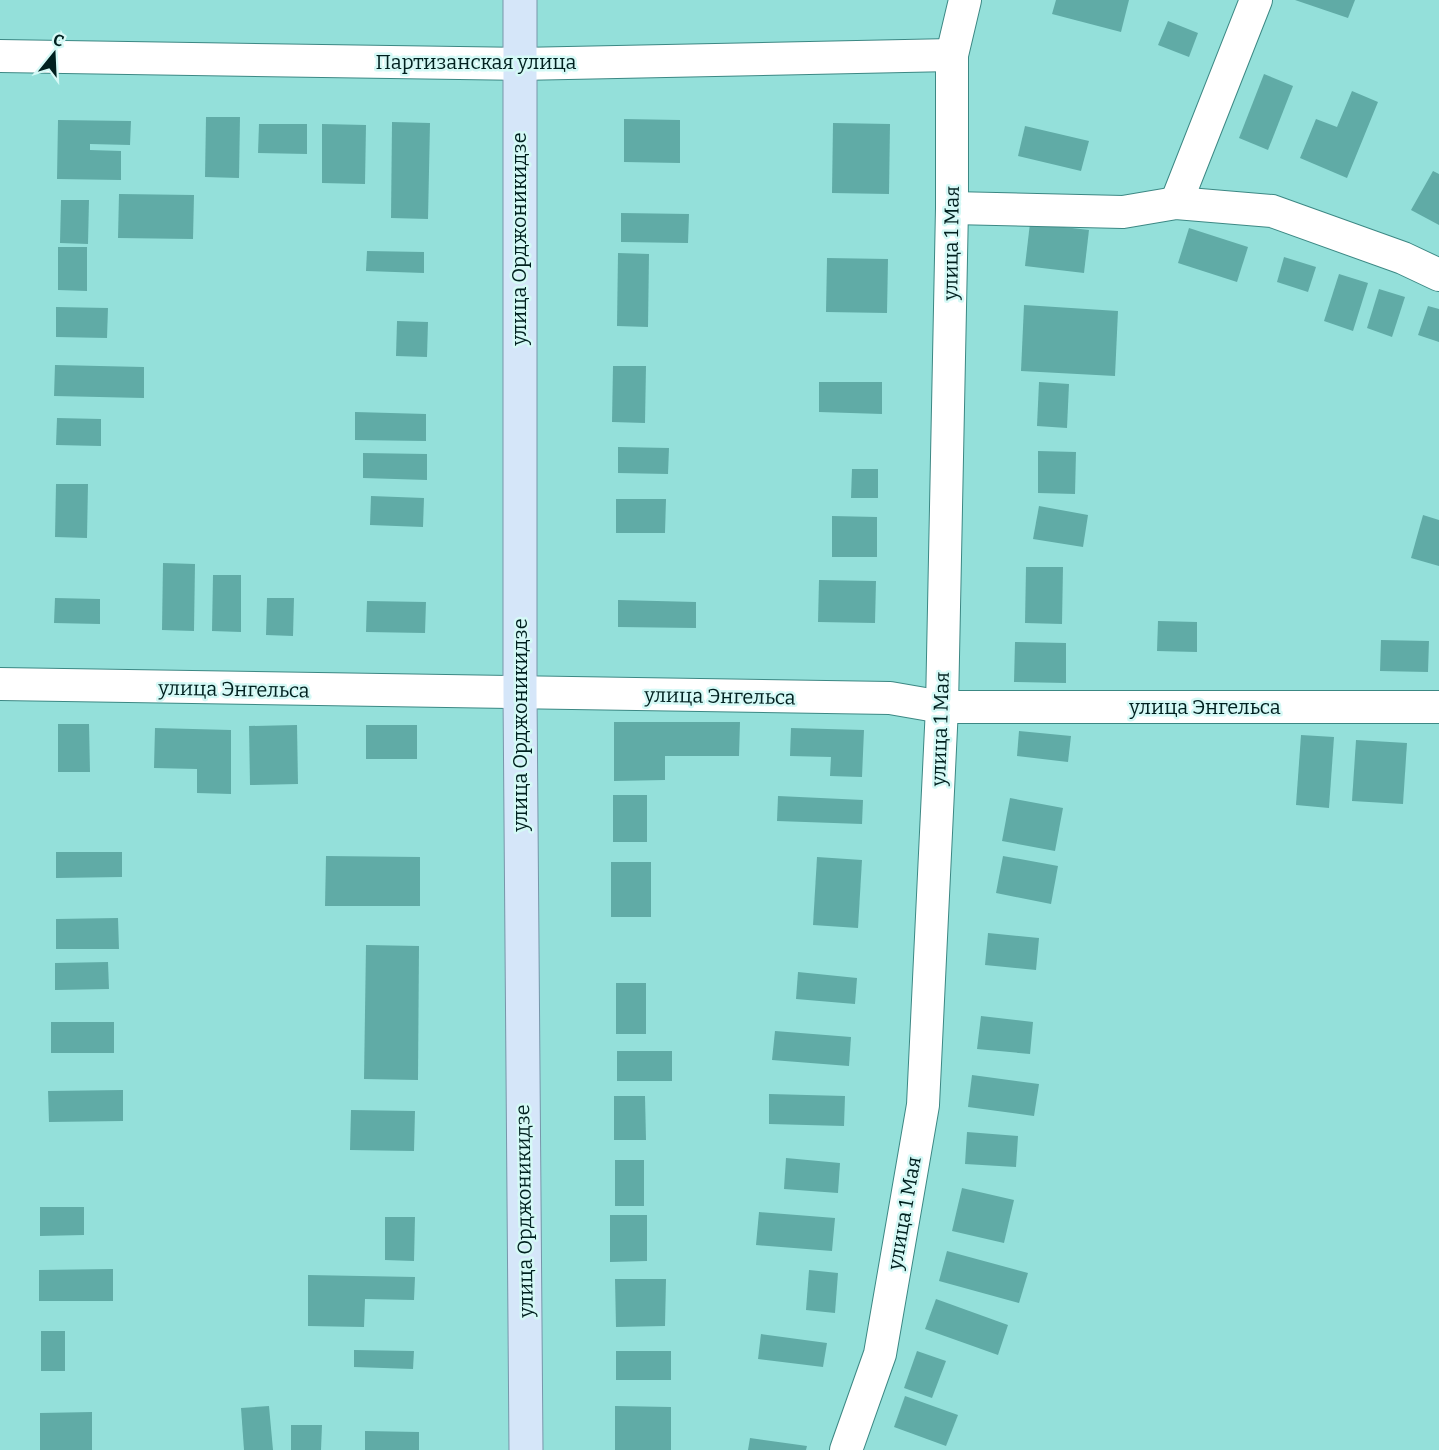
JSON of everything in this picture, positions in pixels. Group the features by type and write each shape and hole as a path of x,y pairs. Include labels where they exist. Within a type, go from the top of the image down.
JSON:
{"main road":[{"name":"улица Орджоникидзе","path":"520,0 520,694 526,1450"}],"street":[{"name":"улица 1 Мая","path":"846,1450 880,1354 923,1105 942,707 952,208 952,54 965,0"},
{"path":"1176,203 1256,0"},
{"name":"Партизанская улица","path":"0,56 519,64 952,54"},
{"path":"952,208 1124,212 1176,203 1272,211 1402,258 1439,275"},
{"name":"улица Энгельса","path":"0,684 520,694 890,698 942,707 1439,707"}],"building":[{"path":"1056,0 1129,0 1121,32 1052,14"},
{"path":"1295,0 1355,0 1348,18"},
{"path":"1168,21 1198,33 1189,57 1158,45"},
{"path":"1264,74 1293,86 1268,150 1239,138"},
{"path":"1352,91 1378,102 1347,178 1300,158 1316,119 1337,127"},
{"path":"206,117 240,117 239,178 205,177"},
{"path":"624,119 680,120 680,163 624,162"},
{"path":"58,120 131,121 130,145 90,144 90,150 121,151 121,180 57,179"},
{"path":"392,122 430,123 428,219 391,218"},
{"path":"833,123 890,124 889,194 832,193"},
{"path":"259,124 307,124 307,154 258,153"},
{"path":"322,124 366,125 365,184 322,183"},
{"path":"1025,126 1089,141 1081,171 1018,156"},
{"path":"1433,171 1439,174 1439,225 1411,210"},
{"path":"119,194 194,195 193,239 118,238"},
{"path":"61,200 89,200 88,244 60,243"},
{"path":"621,213 689,214 688,243 621,242"},
{"path":"1030,223 1089,230 1084,273 1025,266"},
{"path":"1189,228 1248,247 1237,282 1178,263"},
{"path":"58,247 87,247 87,291 58,290"},
{"path":"367,251 424,252 424,273 366,271"},
{"path":"618,253 649,254 648,327 617,326"},
{"path":"1284,257 1316,267 1308,292 1277,282"},
{"path":"827,258 888,259 887,313 826,312"},
{"path":"1339,274 1368,283 1353,331 1324,321"},
{"path":"1379,289 1405,297 1392,337 1367,328"},
{"path":"1024,305 1118,311 1115,376 1021,371"},
{"path":"1428,306 1439,309 1439,342 1418,335"},
{"path":"56,307 108,308 107,338 56,337"},
{"path":"397,321 428,322 427,357 396,356"},
{"path":"55,365 144,367 144,398 54,396"},
{"path":"613,366 646,366 645,423 612,422"},
{"path":"819,382 882,382 882,414 819,412"},
{"path":"1039,382 1069,384 1067,428 1037,426"},
{"path":"355,412 426,414 426,441 355,440"},
{"path":"57,418 101,419 101,446 56,445"},
{"path":"618,447 669,448 668,474 618,473"},
{"path":"1038,451 1076,452 1075,494 1038,493"},
{"path":"363,453 427,454 427,480 363,478"},
{"path":"852,469 878,469 878,498 851,498"},
{"path":"56,484 88,484 87,538 55,537"},
{"path":"371,496 424,498 423,527 370,525"},
{"path":"616,499 666,499 665,533 616,533"},
{"path":"1039,506 1088,515 1083,547 1033,539"},
{"path":"1423,515 1439,520 1439,566 1411,558"},
{"path":"832,516 877,517 877,557 832,557"},
{"path":"163,563 195,564 194,631 162,630"},
{"path":"1026,567 1063,567 1062,624 1025,623"},
{"path":"213,575 241,575 241,632 212,631"},
{"path":"819,580 876,581 875,623 818,622"},
{"path":"55,598 100,599 100,624 54,623"},
{"path":"267,598 294,598 293,636 266,635"},
{"path":"618,600 696,602 696,628 618,627"},
{"path":"367,601 426,602 425,633 366,632"},
{"path":"1158,621 1197,622 1197,652 1157,651"},
{"path":"1381,640 1429,641 1428,672 1380,671"},
{"path":"1015,642 1066,643 1066,683 1014,682"},
{"path":"614,722 740,722 739,756 665,756 665,780 614,781"},
{"path":"58,724 89,724 90,772 58,772"},
{"path":"297,725 298,784 250,785 249,726"},
{"path":"366,725 417,725 417,759 366,759"},
{"path":"155,728 231,730 231,794 197,793 197,769 154,768"},
{"path":"791,728 864,730 862,777 830,776 831,757 790,756"},
{"path":"1019,731 1071,736 1068,762 1017,756"},
{"path":"1301,735 1334,737 1329,808 1296,805"},
{"path":"1356,740 1407,743 1403,804 1352,801"},
{"path":"613,795 647,795 647,842 613,842"},
{"path":"778,796 863,800 862,824 777,821"},
{"path":"1010,798 1063,808 1055,851 1002,841"},
{"path":"56,852 122,852 122,877 56,878"},
{"path":"326,856 420,857 420,906 325,906"},
{"path":"1003,856 1058,866 1051,904 996,893"},
{"path":"817,857 862,860 858,928 813,925"},
{"path":"611,862 651,862 651,917 611,917"},
{"path":"118,918 119,949 56,949 56,919"},
{"path":"988,933 1039,938 1036,970 985,965"},
{"path":"366,945 419,946 418,1080 364,1079"},
{"path":"108,962 109,989 55,990 55,963"},
{"path":"798,972 857,978 855,1004 796,999"},
{"path":"616,983 646,983 646,1034 616,1034"},
{"path":"981,1016 1033,1022 1030,1054 977,1049"},
{"path":"51,1022 114,1022 114,1053 51,1053"},
{"path":"775,1031 851,1037 849,1066 772,1060"},
{"path":"617,1051 672,1051 672,1081 617,1081"},
{"path":"972,1075 1039,1084 1034,1116 968,1107"},
{"path":"123,1090 123,1121 49,1122 48,1091"},
{"path":"769,1094 845,1096 844,1126 769,1124"},
{"path":"614,1096 645,1096 646,1140 614,1140"},
{"path":"351,1110 415,1111 414,1151 350,1150"},
{"path":"967,1132 1018,1136 1016,1167 965,1164"},
{"path":"786,1158 840,1163 838,1193 784,1189"},
{"path":"615,1160 644,1160 644,1206 615,1206"},
{"path":"962,1188 1014,1200 1004,1243 952,1231"},
{"path":"40,1207 84,1207 84,1235 40,1236"},
{"path":"759,1212 835,1218 832,1251 756,1245"},
{"path":"610,1215 647,1215 647,1261 610,1262"},
{"path":"385,1217 415,1217 414,1261 385,1260"},
{"path":"947,1251 1028,1273 1019,1303 939,1281"},
{"path":"113,1269 113,1301 39,1301 39,1270"},
{"path":"809,1270 838,1273 835,1313 806,1310"},
{"path":"308,1275 415,1277 414,1300 365,1299 364,1327 308,1326"},
{"path":"615,1279 666,1279 665,1326 616,1327"},
{"path":"936,1299 1008,1325 998,1355 925,1329"},
{"path":"41,1331 65,1331 65,1371 41,1371"},
{"path":"761,1334 827,1343 823,1367 758,1359"},
{"path":"354,1350 414,1351 413,1369 354,1367"},
{"path":"616,1351 671,1351 671,1380 616,1380"},
{"path":"917,1351 946,1361 932,1398 904,1388"},
{"path":"905,1396 958,1415 946,1446 894,1427"},
{"path":"269,1406 273,1450 244,1450 241,1408"},
{"path":"615,1406 671,1407 671,1450 615,1450"},
{"path":"92,1412 92,1450 40,1450 40,1413"},
{"path":"291,1425 322,1425 321,1450 291,1450"},
{"path":"365,1431 419,1432 419,1450 365,1450"},
{"path":"750,1438 807,1446 806,1450 748,1450"}]}
